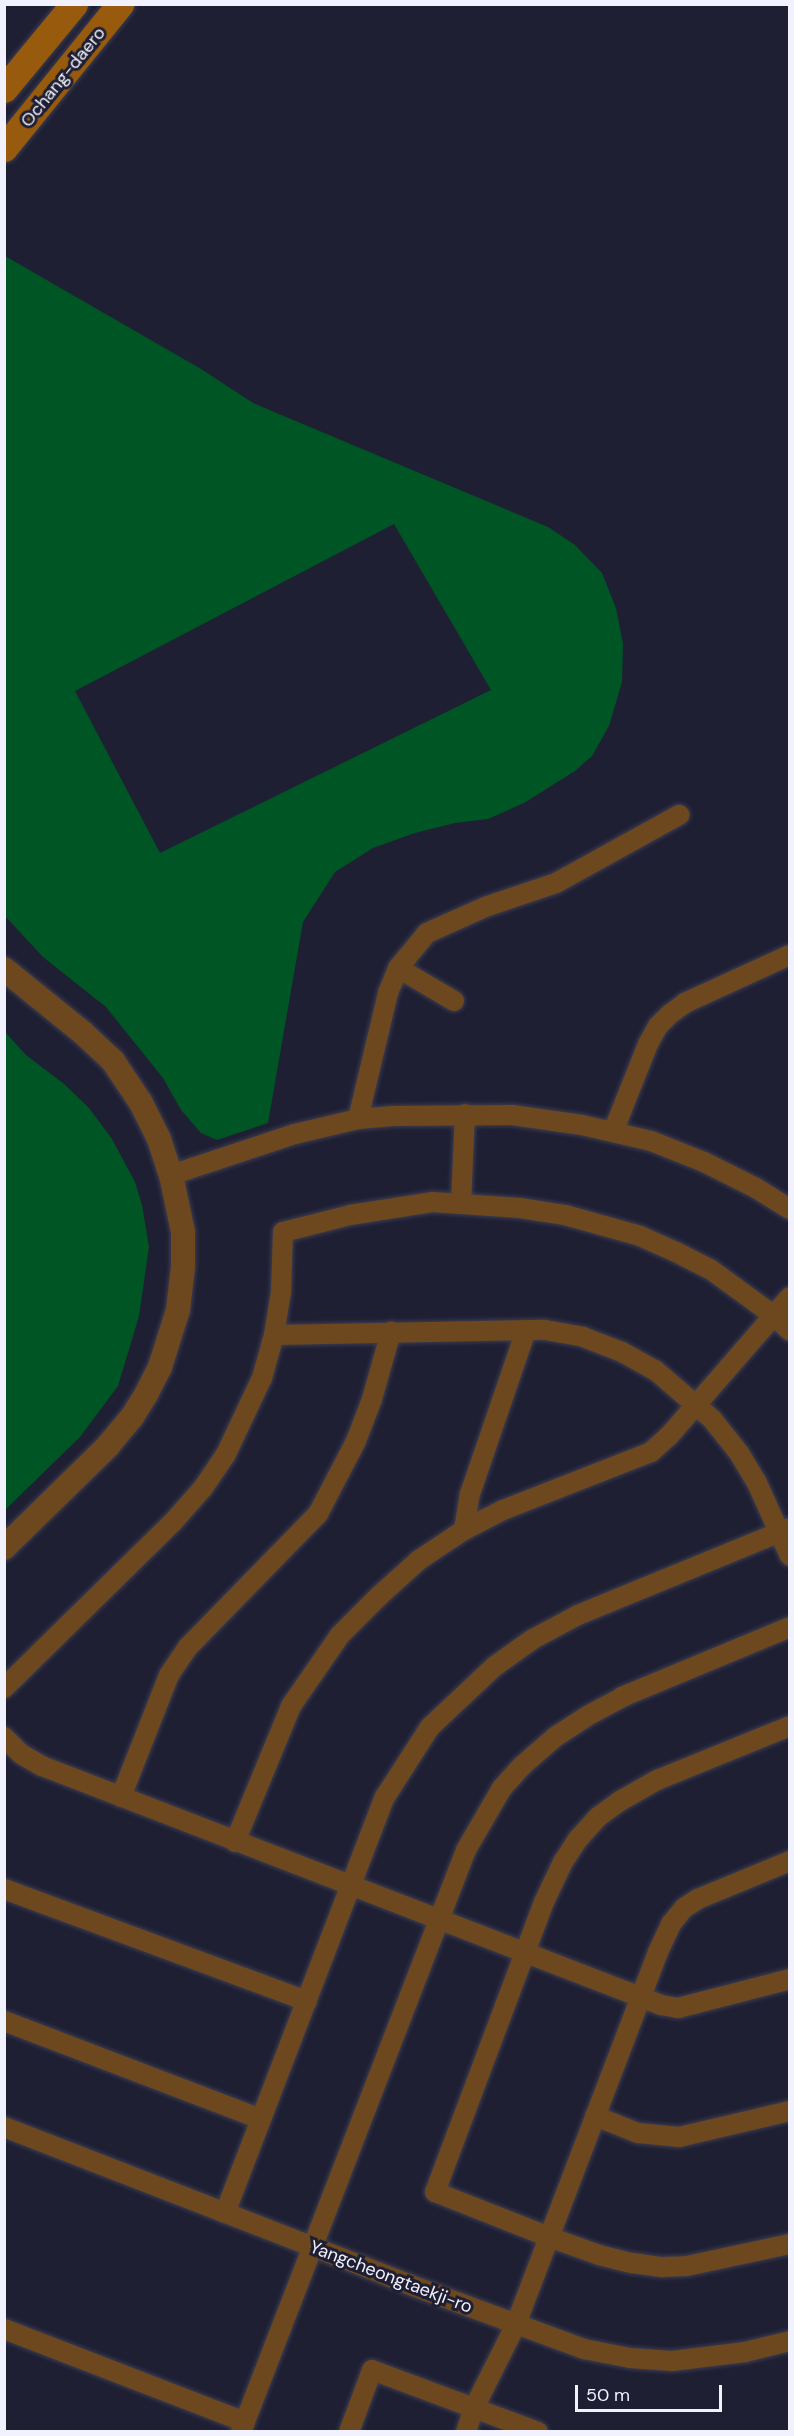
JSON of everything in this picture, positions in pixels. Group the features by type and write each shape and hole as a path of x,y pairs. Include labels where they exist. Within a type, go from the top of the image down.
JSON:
{"main road":[{"name":"Ochang-daero","path":"4,89 74,4"},
{"name":"Ochang-daero","path":"4,148 120,4"}],"street":[{"path":"358,1119 388,993 398,968 427,933 485,907 556,883 679,815"},
{"path":"613,1132 648,1044 658,1026 685,1003 789,955"},
{"path":"398,968 454,1001"},
{"path":"4,969 83,1033 113,1061 141,1103 159,1139 171,1174 183,1232 183,1267 178,1310 160,1367 132,1417 108,1446 4,1548"},
{"path":"461,1204 465,1114"},
{"path":"171,1174 295,1134 358,1119 465,1114 512,1115 613,1132 651,1141 704,1162 788,1204"},
{"path":"4,1688 172,1522 203,1488 243,1422 262,1378 274,1335 281,1292 283,1232 391,1208 432,1202 520,1208 565,1215 640,1236 710,1269 773,1315 789,1331"},
{"path":"235,1842 291,1706 340,1635 419,1560 464,1530 503,1510 651,1452 669,1436 789,1297"},
{"path":"274,1335 526,1330 583,1337 622,1352 655,1370 712,1419 739,1453 785,1530 789,1556"},
{"path":"464,1530 470,1494 526,1330"},
{"path":"121,1797 169,1675 182,1656 318,1514 356,1440 381,1372 391,1332"},
{"path":"225,2213 385,1797 430,1727 495,1666 533,1639 578,1616 785,1530"},
{"path":"4,2329 243,2427 438,1921 466,1850 482,1818 509,1780 555,1737 622,1697 789,1627"},
{"path":"789,1726 657,1780 620,1801 598,1817 578,1839 562,1862 435,2193 600,2255 662,2267 718,2261 789,2244"},
{"path":"4,1737 21,1754 42,1766 640,1998 678,2008 789,1978"},
{"path":"466,2432 474,2408 516,2324 640,1998 671,1924 684,1908 716,1891 789,1861"},
{"path":"4,1889 307,2001"},
{"path":"4,2021 261,2119"},
{"path":"595,2116 638,2133 679,2137 789,2111"},
{"name":"Yangcheongtaekji-ro","path":"4,2127 312,2247 584,2349 630,2358 672,2361 711,2358 789,2341"},
{"path":"349,2432 372,2370 538,2432"}],"green space":[{"path":"5,256 201,369 253,403 548,527 575,545 602,573 616,608 623,644 622,682 609,726 592,756 575,771 524,803 488,819 455,823 415,833 373,848 335,872 303,922 268,1123 217,1140 201,1133 181,1110 163,1078 106,1007 43,957 5,916","holes":["394,524 491,690 160,853 75,691"]},
{"path":"5,1032 26,1055 64,1084 89,1108 112,1139 135,1182 142,1205 149,1247 139,1316 118,1386 80,1437 5,1510"}]}
